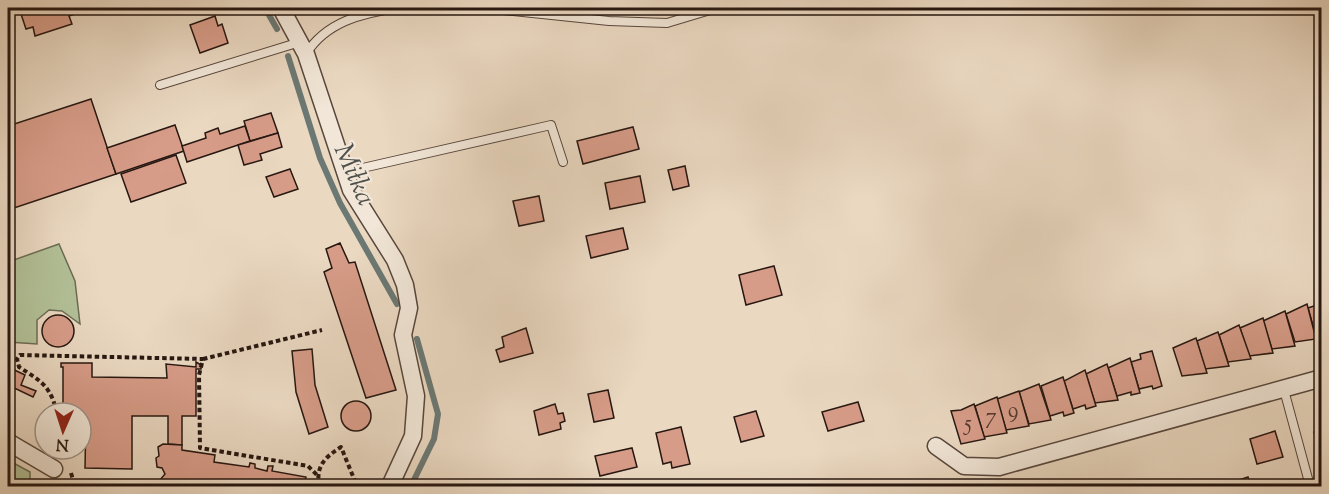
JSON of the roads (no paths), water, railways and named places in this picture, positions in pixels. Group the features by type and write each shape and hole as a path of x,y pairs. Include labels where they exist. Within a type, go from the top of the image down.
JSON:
{"street":[{"path":"281,8 303,48 351,190 395,260 405,285 409,308 403,335 416,396 413,436 390,486"},
{"path":"936,446 964,466 999,467 1322,378"},
{"path":"8,442 54,469"}],"lane":[{"path":"160,85 303,48 313,44 332,27 345,20 385,8 397,8"},
{"path":"490,8 609,21 667,23 717,8"},
{"path":"345,172 551,125 563,162"},
{"path":"1284,390 1310,486"}],"waterway":[{"name":"Miłka","path":"265,8 277,29"},
{"name":"Miłka","path":"288,56 320,158 340,203 397,304"},
{"name":"Miłka","path":"411,486 434,439 438,414 417,339"}]}
